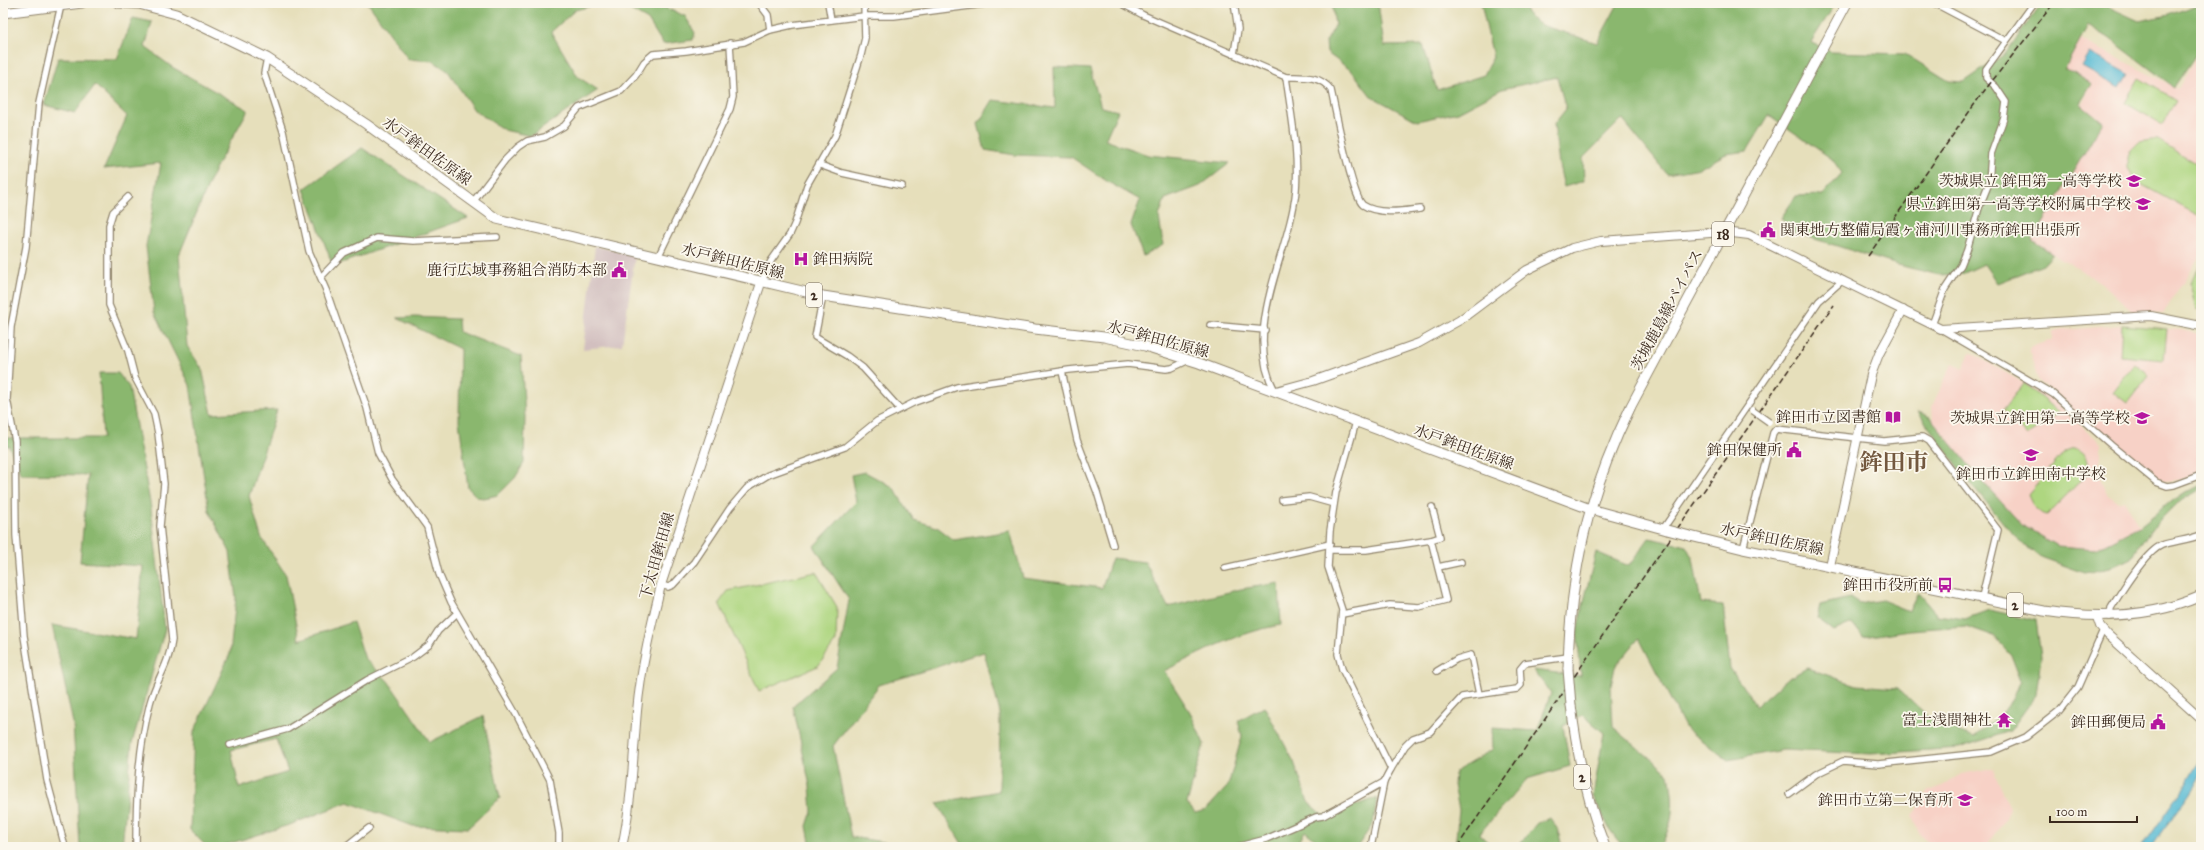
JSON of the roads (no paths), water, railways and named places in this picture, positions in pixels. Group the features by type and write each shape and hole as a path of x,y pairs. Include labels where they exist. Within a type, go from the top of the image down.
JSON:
{"main road":[{"path":"3,13 29,6 82,3"},
{"name":"水戸鉾田佐原線","path":"118,3 139,3 176,14 267,58 366,124 473,202 487,214 502,221 761,283 823,296 1027,328 1104,337 1145,346 1276,391 1590,509 1665,530 1744,549 2044,611 2097,617 2110,617 2160,609 2201,596"},
{"name":"茨城鹿島線バイパス","path":"1590,509 1607,458 1619,432 1847,3"},
{"name":"2","path":"1590,509 1576,565 1569,625 1568,669 1570,705 1583,778 1605,847"}],"street":[{"path":"759,3 768,15 770,30"},
{"path":"828,3 831,20"},
{"path":"761,283 771,261 792,229 807,185 820,166 835,136 865,38 864,3"},
{"path":"473,202 505,160 526,141 545,137 564,126 579,108 621,91 636,75 644,62 653,54 708,48 730,42 744,42 770,30 792,25 864,16 894,16 992,3"},
{"path":"1122,3 1143,15 1286,78 1312,77 1326,82 1331,90 1353,186 1359,202 1369,208 1390,211 1420,209"},
{"path":"1234,3 1238,29 1234,54"},
{"path":"1934,3 2006,41"},
{"path":"1932,325 1945,290 1961,265 1979,208 1990,183 1991,154 2004,118 2006,102 2003,95 1986,78 1985,74 2006,41 2034,3"},
{"path":"61,5 39,103 26,247 11,327 7,399 15,441 16,535 24,636 47,780 65,847"},
{"path":"658,258 730,109 733,97 730,42"},
{"path":"267,58 264,73 283,131 309,251 320,277 367,408 378,452 392,480 427,527 439,574 457,613 516,714 550,780 559,833 558,847"},
{"path":"1286,78 1292,120 1296,191 1268,300 1264,330 1265,361 1270,380 1276,391 1327,376 1435,335 1460,320 1527,270 1572,248 1601,241 1724,232 1749,235 1843,280 1941,329 2044,388 2156,482 2167,486 2174,485 2201,475"},
{"path":"820,166 842,173 902,186"},
{"path":"128,197 113,212 109,224 109,305 128,351 135,378 154,414 158,433 164,484 160,526 172,640 170,655 150,704 143,739 137,802 136,847"},
{"path":"320,277 344,253 377,238 413,241 497,237"},
{"path":"1665,530 1819,301 1843,280"},
{"name":"下太田鉾田線","path":"622,847 631,794 637,709 651,629 661,585 761,283"},
{"path":"823,296 815,337 847,356 863,368 900,409"},
{"path":"1830,566 1871,375 1879,354 1903,310"},
{"path":"1941,329 2151,316 2201,326"},
{"path":"1210,325 1264,330"},
{"path":"661,585 668,587 673,585 694,562 730,508 747,488 768,475 845,447 877,421 936,392 957,387 1062,371 1128,364 1172,368 1189,360"},
{"path":"1062,371 1077,440 1097,492 1113,545"},
{"path":"1747,406 1776,429 1884,441 1922,437 1929,441 1998,530 1982,597"},
{"path":"1356,422 1334,504 1328,567 1342,614 1338,654 1342,669 1391,769"},
{"path":"1744,549 1773,433 1776,429"},
{"path":"1282,500 1308,497 1334,504"},
{"path":"1225,568 1330,547 1366,550 1431,540 1440,537 1432,507"},
{"path":"2110,617 2111,608 2148,554 2163,545 2187,540 2201,535"},
{"path":"1342,614 1390,605 1419,607 1446,600 1431,540"},
{"path":"1438,567 1461,562"},
{"path":"230,745 288,729 367,680 413,657 429,645 438,631 457,613"},
{"path":"2097,617 2103,630 2201,719"},
{"path":"1789,794 1816,774 1843,761 1878,764 1991,752 2026,737 2059,711 2078,687 2103,630"},
{"path":"1437,671 1457,659 1471,655 1480,694"},
{"path":"1371,847 1384,782 1405,746 1413,738 1430,732 1462,697 1517,689 1521,685 1520,669 1525,663 1568,657"},
{"path":"1236,847 1266,839 1316,817 1323,816 1384,782"},
{"path":"345,847 369,828"}],"water":[{"path":"2090,53 2128,74 2120,88 2082,67"},
{"path":"2201,758 2201,773 2186,800 2151,847 2142,847 2183,789"}],"railway":[{"path":"1868,256 1981,95 2054,3"},
{"path":"1457,847 1616,616 1834,305"}],"place":[{"name":"茨城県立 鉾田第一高等学校","path":"2134,181"},
{"name":"県立鉾田第一高等学校附属中学校","path":"2143,204"},
{"name":"関東地方整備局霞ヶ浦河川事務所鉾田出張所","path":"1768,230"},
{"name":"鉾田病院","path":"801,259"},
{"name":"鹿行広域事務組合消防本部","path":"619,270"},
{"name":"鉾田市立図書館","path":"1893,417"},
{"name":"茨城県立鉾田第二高等学校","path":"2142,418"},
{"name":"鉾田保健所","path":"1794,450"},
{"name":"鉾田市立鉾田南中学校","path":"2031,455"},
{"name":"鉾田市役所前","path":"1945,585"},
{"name":"富士浅間神社","path":"2004,720"},
{"name":"鉾田郵便局","path":"2158,722"},
{"name":"鉾田市立第二保育所","path":"1965,800"}],"district":[{"name":"鉾田市","path":"1894,462"}]}
